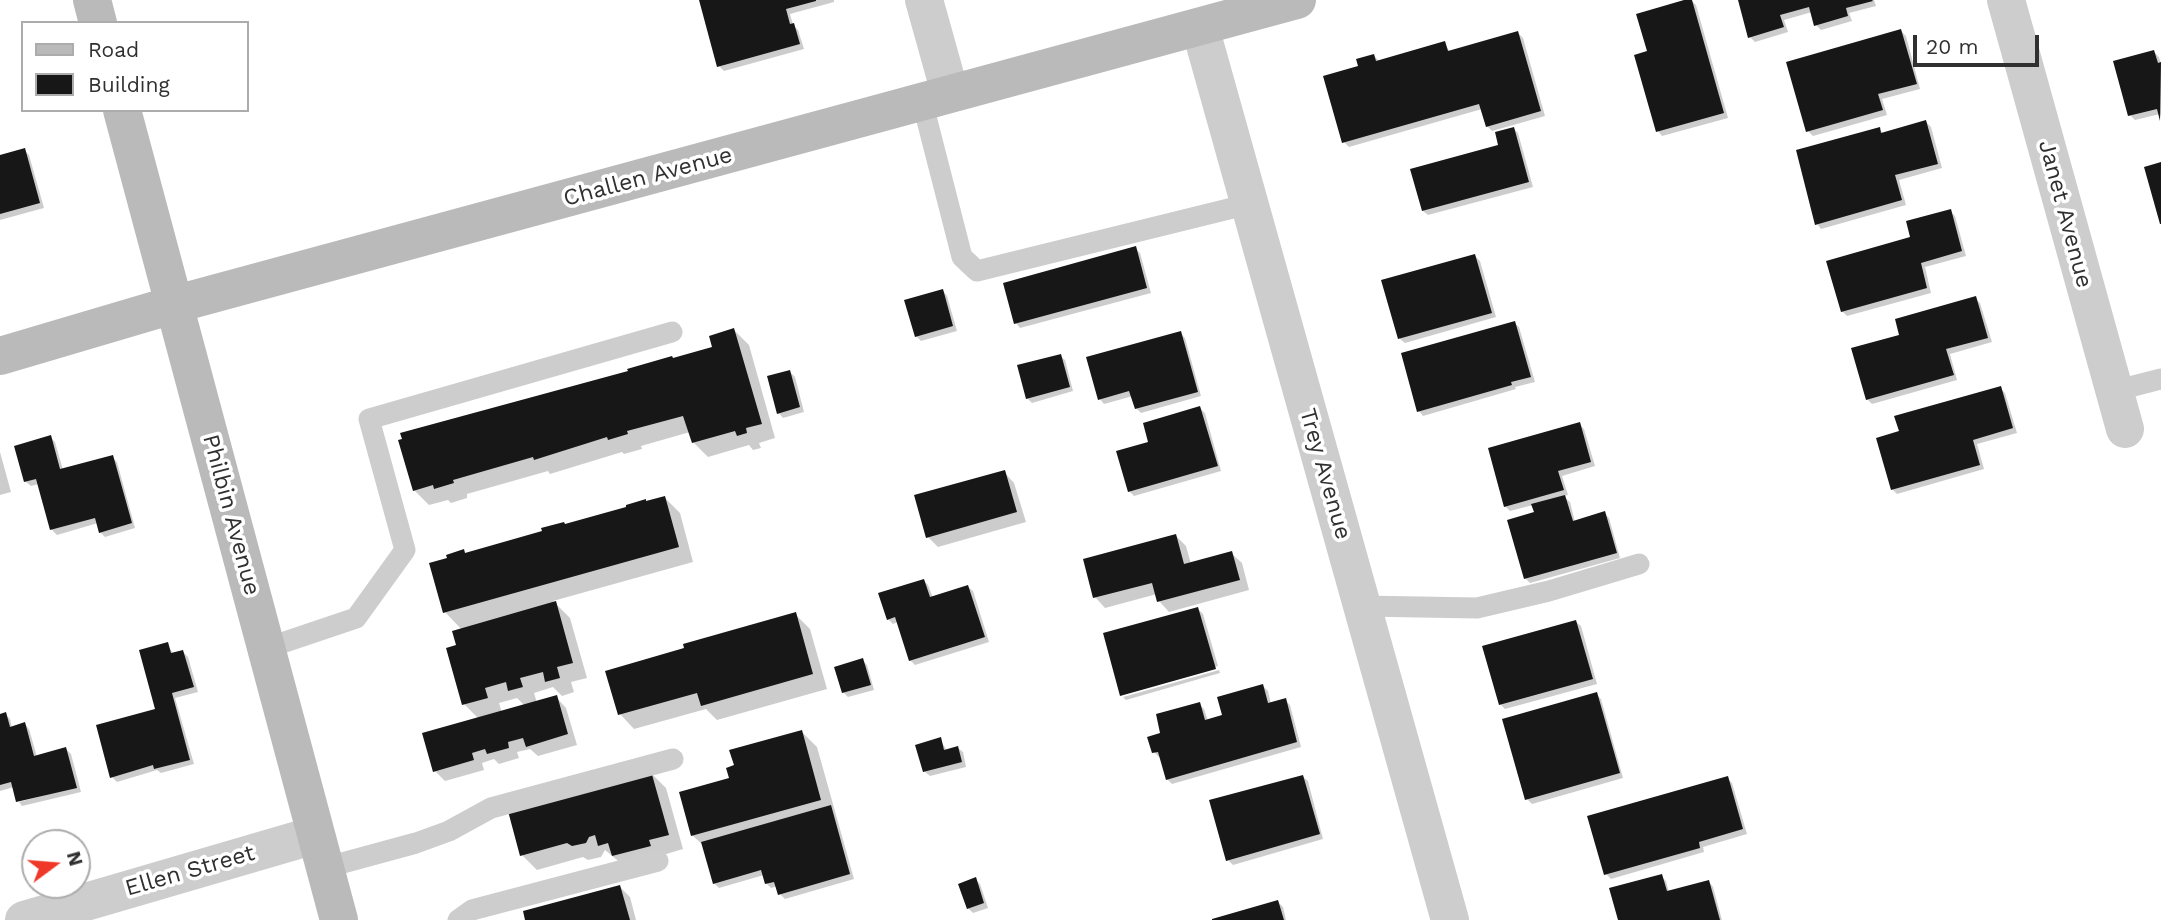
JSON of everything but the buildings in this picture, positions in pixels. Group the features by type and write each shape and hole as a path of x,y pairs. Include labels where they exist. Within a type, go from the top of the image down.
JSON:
{"street":[{"path":"92,0 97,21"},
{"path":"924,0 936,97"},
{"name":"Challen Avenue","path":"0,356 176,304 1297,0"},
{"name":"Janet Avenue","path":"2006,0 2125,429"},
{"name":"Trey Avenue","path":"1200,27 1450,920"},
{"name":"Philbin Avenue","path":"123,112 339,920"},
{"name":"Ellen Street","path":"24,920 320,851"}],"lane":[{"path":"936,97 962,257 977,271 1249,204"},
{"path":"267,648 356,618 405,550 369,419 672,332"},
{"path":"2114,391 2161,379"},
{"path":"1362,606 1477,608 1549,591 1639,564"},
{"path":"320,851 416,843 449,831 491,808 673,759"},
{"path":"458,920 472,910 658,860"}]}
